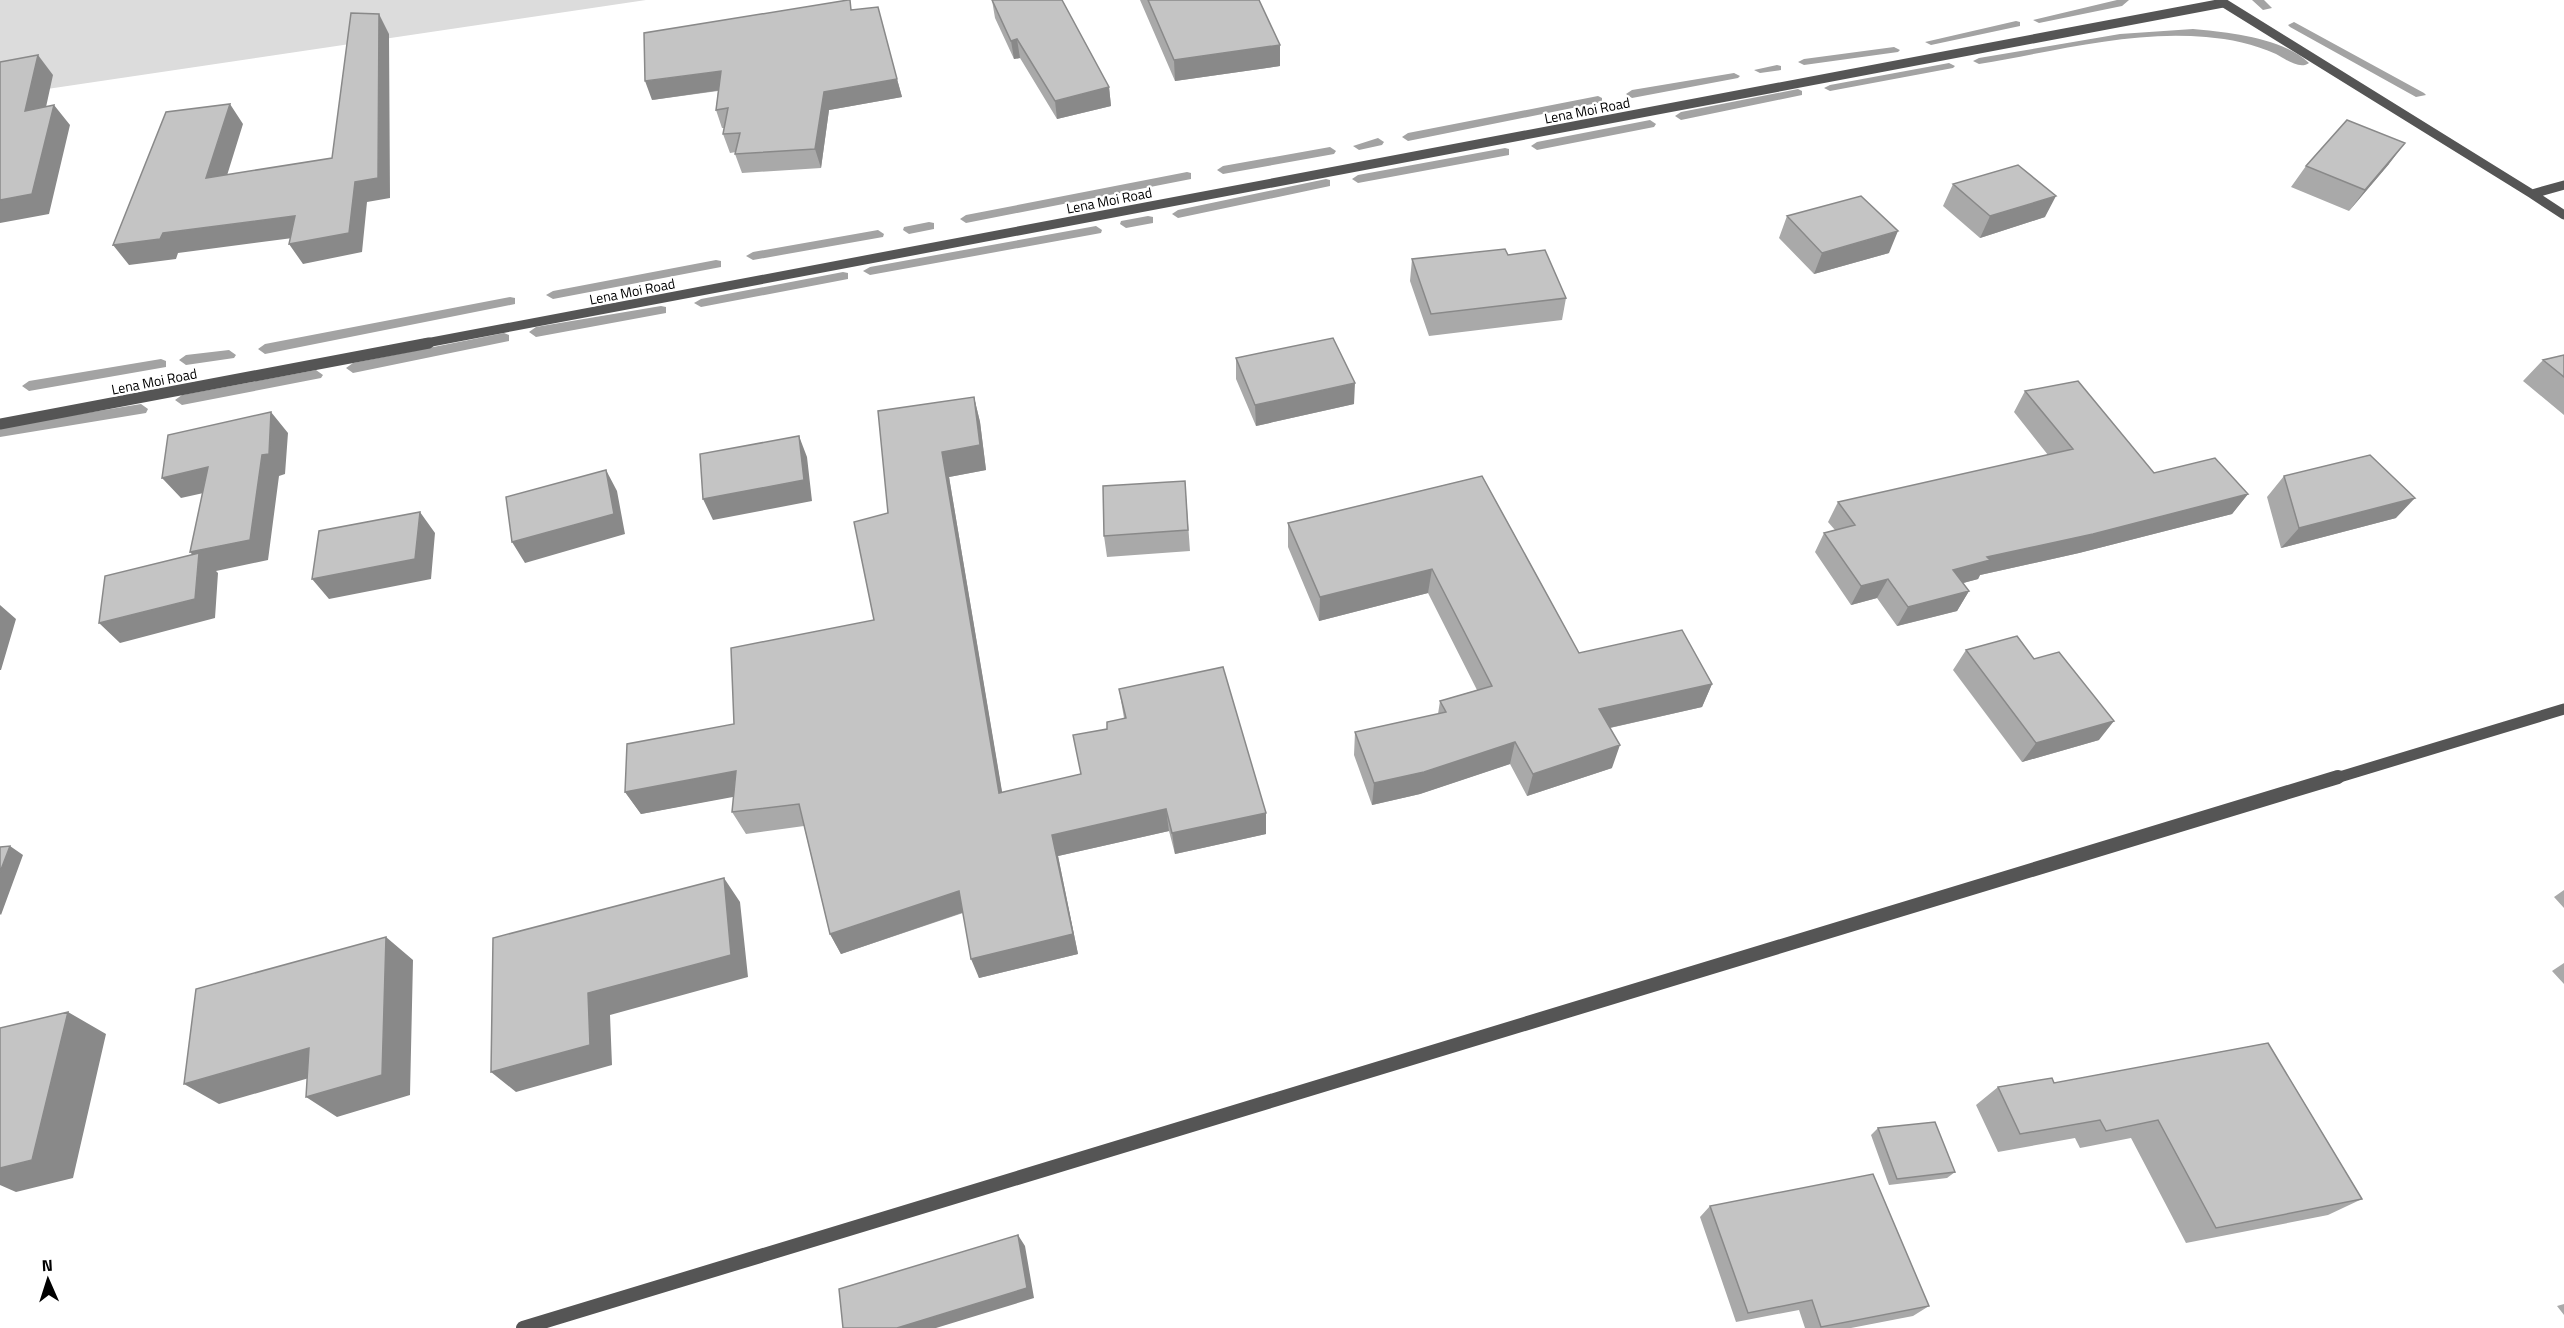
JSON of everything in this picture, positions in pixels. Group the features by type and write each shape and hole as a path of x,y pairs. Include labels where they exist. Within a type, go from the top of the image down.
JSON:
{"street":[{"path":"2221,1 2564,215"},
{"name":"Lena Moi Road","path":"0,424 2221,1"},
{"path":"2532,194 2564,185"},
{"path":"523,1328 2564,709"}],"shaded area":[{"path":"0,0 646,0 0,96"}],"building":[{"path":"850,0 851,10 878,7 897,79 824,92 815,149 735,154 740,133 723,134 728,108 716,110 721,71 645,81 644,33"},
{"path":"992,0 1062,0 1109,87 1055,101 1017,39 1011,41"},
{"path":"1148,0 1259,0 1280,45 1174,60"},
{"path":"351,13 379,14 378,178 355,182 349,233 289,244 295,216 163,233 160,239 113,245 166,112 230,104 206,178 332,158"},
{"path":"38,55 25,111 54,105 32,194 0,200 0,62"},
{"path":"2347,120 2405,143 2365,190 2306,166"},
{"path":"2018,165 2056,196 1990,216 1953,184"},
{"path":"1861,196 1898,231 1822,253 1787,216"},
{"path":"1505,249 1508,255 1545,250 1566,298 1431,314 1412,259"},
{"path":"1333,338 1355,383 1255,405 1236,358"},
{"path":"2564,355 2564,377 2543,360"},
{"path":"2078,381 2154,473 2215,458 2248,494 2093,534 1987,557 1990,560 1953,570 1969,591 1908,607 1888,579 1861,586 1824,533 1855,525 1838,502 2073,449 2025,391"},
{"path":"974,397 980,445 942,452 999,793 1081,774 1073,735 1107,729 1107,722 1126,718 1119,689 1223,667 1266,813 1172,833 1166,809 1052,835 1073,934 971,959 959,891 830,934 799,804 732,812 736,771 625,792 627,744 734,724 731,648 874,620 854,522 888,513 878,411"},
{"path":"271,412 269,454 262,455 250,540 190,552 208,467 162,478 168,435"},
{"path":"799,436 804,480 703,499 700,454"},
{"path":"2370,455 2415,498 2299,528 2284,476"},
{"path":"606,470 614,514 512,542 506,497"},
{"path":"1482,476 1579,653 1682,630 1712,684 1599,709 1620,745 1533,774 1515,742 1424,772 1374,783 1355,732 1446,712 1440,701 1492,686 1432,569 1320,597 1288,523"},
{"path":"1185,481 1188,530 1104,536 1103,486"},
{"path":"420,512 415,559 312,579 319,531"},
{"path":"199,553 195,599 99,623 105,576"},
{"path":"2017,636 2034,659 2059,652 2114,721 2036,743 1966,650"},
{"path":"10,846 0,872 0,847"},
{"path":"724,878 731,955 588,993 590,1045 491,1072 493,938"},
{"path":"386,937 382,1075 306,1097 309,1048 184,1084 196,989"},
{"path":"68,1012 32,1160 0,1168 0,1028"},
{"path":"2268,1043 2362,1199 2216,1228 2158,1120 2106,1131 2100,1120 2020,1134 1998,1087 2052,1078 2054,1083"},
{"path":"1935,1122 1955,1172 1897,1179 1878,1128"},
{"path":"1873,1174 1929,1306 1821,1327 1812,1300 1748,1313 1710,1206"},
{"path":"1018,1235 1027,1288 897,1328 843,1328 839,1289"}],"waterway":[{"path":"2039,20 2118,4 2124,0"},
{"path":"2257,0 2267,8"},
{"path":"1931,42 2016,24"},
{"path":"2294,25 2420,95"},
{"path":"1979,61 2120,37 2157,33 2193,33 2228,36 2261,44 2303,63"},
{"path":"1804,62 1894,50"},
{"path":"1830,88 1949,66"},
{"path":"1760,70 1777,68"},
{"path":"1632,94 1734,76"},
{"path":"1681,116 1798,93"},
{"path":"1408,137 1598,100"},
{"path":"1537,146 1650,124"},
{"path":"1359,146 1378,142"},
{"path":"1223,170 1330,151"},
{"path":"1358,179 1505,152"},
{"path":"966,219 1187,176"},
{"path":"1178,214 1326,183"},
{"path":"1126,224 1148,220"},
{"path":"909,230 929,226"},
{"path":"870,271 1096,230"},
{"path":"753,256 878,234"},
{"path":"553,295 716,264"},
{"path":"701,303 843,276"},
{"path":"265,349 510,301"},
{"path":"536,332 661,310"},
{"path":"353,368 504,338"},
{"path":"186,360 229,355"},
{"path":"29,386 161,364"},
{"path":"182,400 316,375"},
{"path":"0,432 141,409"}]}
